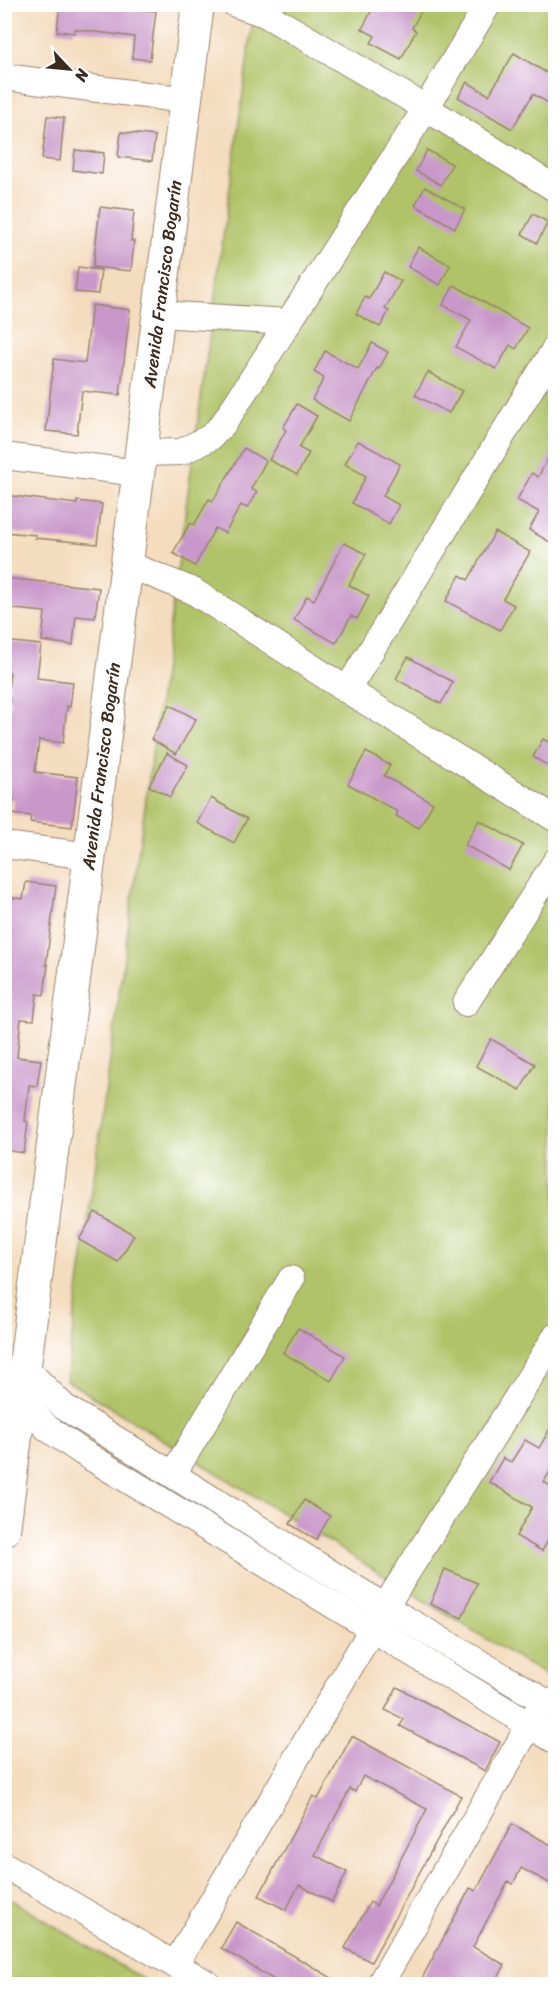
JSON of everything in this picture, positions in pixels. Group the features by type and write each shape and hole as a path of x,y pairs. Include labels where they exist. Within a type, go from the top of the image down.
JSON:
{"street":[{"name":"Avenida Francisco Bogarín","path":"4,1530 15,1365 90,856 198,4"},
{"path":"235,4 265,14 426,108 555,189"},
{"path":"4,456 140,463 181,452 211,437 224,423 426,108 488,4"},
{"path":"4,77 186,100"},
{"path":"159,314 289,322"},
{"path":"347,690 555,348"},
{"path":"127,564 193,591 555,819"},
{"path":"4,845 90,856"},
{"path":"466,1003 555,861"},
{"path":"173,1474 291,1279"},
{"path":"175,1965 385,1607 555,1336"},
{"path":"15,1365 64,1407 385,1607 549,1705 530,1726 381,1984"},
{"path":"13,1396 47,1428 82,1452 555,1742"},
{"path":"4,1865 208,1984"}],"green space":[{"path":"255,5 555,5 555,1681 66,1380"},
{"path":"5,1896 150,1984 5,1984"}],"building":[{"path":"60,4 131,4 131,9 156,11 150,60 132,58 134,37 74,29 74,33 57,31"},
{"path":"375,4 425,4 412,28 416,31 401,59 371,43 375,36 362,29"},
{"path":"514,53 555,78 555,107 533,94 512,129 458,97 467,82 489,95"},
{"path":"47,116 64,118 60,161 42,159"},
{"path":"121,132 155,136 152,161 118,157"},
{"path":"75,150 104,153 102,174 73,170"},
{"path":"427,150 452,164 441,185 416,171"},
{"path":"425,187 465,209 455,228 415,205"},
{"path":"100,207 134,211 131,271 93,267"},
{"path":"533,214 548,222 537,243 522,234"},
{"path":"418,247 450,265 440,285 408,267"},
{"path":"78,267 101,270 98,294 75,292"},
{"path":"384,272 401,281 385,309 389,311 380,327 356,314 365,297 369,299"},
{"path":"454,285 528,328 516,349 510,345 496,369 456,347 471,320 443,305"},
{"path":"92,305 130,310 120,395 82,391 77,434 46,431 54,359 85,363"},
{"path":"372,343 388,352 349,421 312,400 324,378 314,372 325,351 358,369"},
{"path":"428,372 462,391 449,413 415,395"},
{"path":"297,404 317,416 299,448 309,453 297,475 269,460"},
{"path":"358,441 400,464 383,496 399,505 389,524 352,503 366,476 345,464"},
{"path":"555,446 555,545 529,530 539,512 517,500 532,473 538,477"},
{"path":"244,448 266,461 251,489 257,492 247,508 241,505 225,533 215,528 195,566 173,553 190,523 194,525 209,499 213,501"},
{"path":"4,495 77,504 77,501 102,504 97,544 35,538 36,535 4,532"},
{"path":"495,532 530,552 503,599 514,605 500,630 446,601 460,575 468,580"},
{"path":"344,543 366,554 349,585 369,596 357,619 351,616 336,643 294,620 307,596 314,600"},
{"path":"4,578 99,588 95,618 76,616 73,645 42,641 45,612 4,608"},
{"path":"4,641 41,645 37,678 73,682 70,707 67,706 63,743 39,740 35,772 78,777 72,827 30,822 31,816 12,814 14,799 4,798 4,747 10,700 7,700 10,672 4,671"},
{"path":"408,657 453,682 441,704 396,679"},
{"path":"170,705 196,719 176,754 151,739"},
{"path":"543,739 555,746 555,770 533,757"},
{"path":"366,752 390,765 384,776 433,803 419,828 396,816 398,812 348,784"},
{"path":"167,753 188,765 170,797 149,786"},
{"path":"211,798 247,819 234,843 197,823"},
{"path":"479,820 523,845 509,870 465,845"},
{"path":"26,882 56,886 44,995 37,994 34,1020 21,1019 17,1057 41,1060 37,1086 29,1085 24,1153 4,1150 4,971 8,950 4,950 4,897 23,899"},
{"path":"491,1039 535,1064 520,1090 476,1066"},
{"path":"95,1212 134,1235 118,1262 79,1240"},
{"path":"298,1328 345,1356 331,1381 283,1353"},
{"path":"555,1420 555,1462 544,1482 555,1489 555,1529 542,1551 516,1536 532,1507 489,1482 503,1458 511,1462 525,1440 539,1448"},
{"path":"304,1500 330,1516 316,1540 290,1524"},
{"path":"445,1569 477,1583 462,1618 430,1604"},
{"path":"397,1687 500,1742 485,1771 400,1726 404,1719 385,1710"},
{"path":"352,1736 461,1796 371,1962 345,1948 370,1902 376,1906 427,1809 363,1776 355,1792 350,1789 315,1855 347,1872 332,1902 299,1885 286,1910 259,1896 313,1796 318,1799"},
{"path":"512,1824 555,1847 555,1886 521,1868 513,1884 508,1881 473,1947 505,1965 495,1984 419,1984 470,1888 476,1891"},
{"path":"236,1922 342,1984 281,1984 221,1948"}]}
